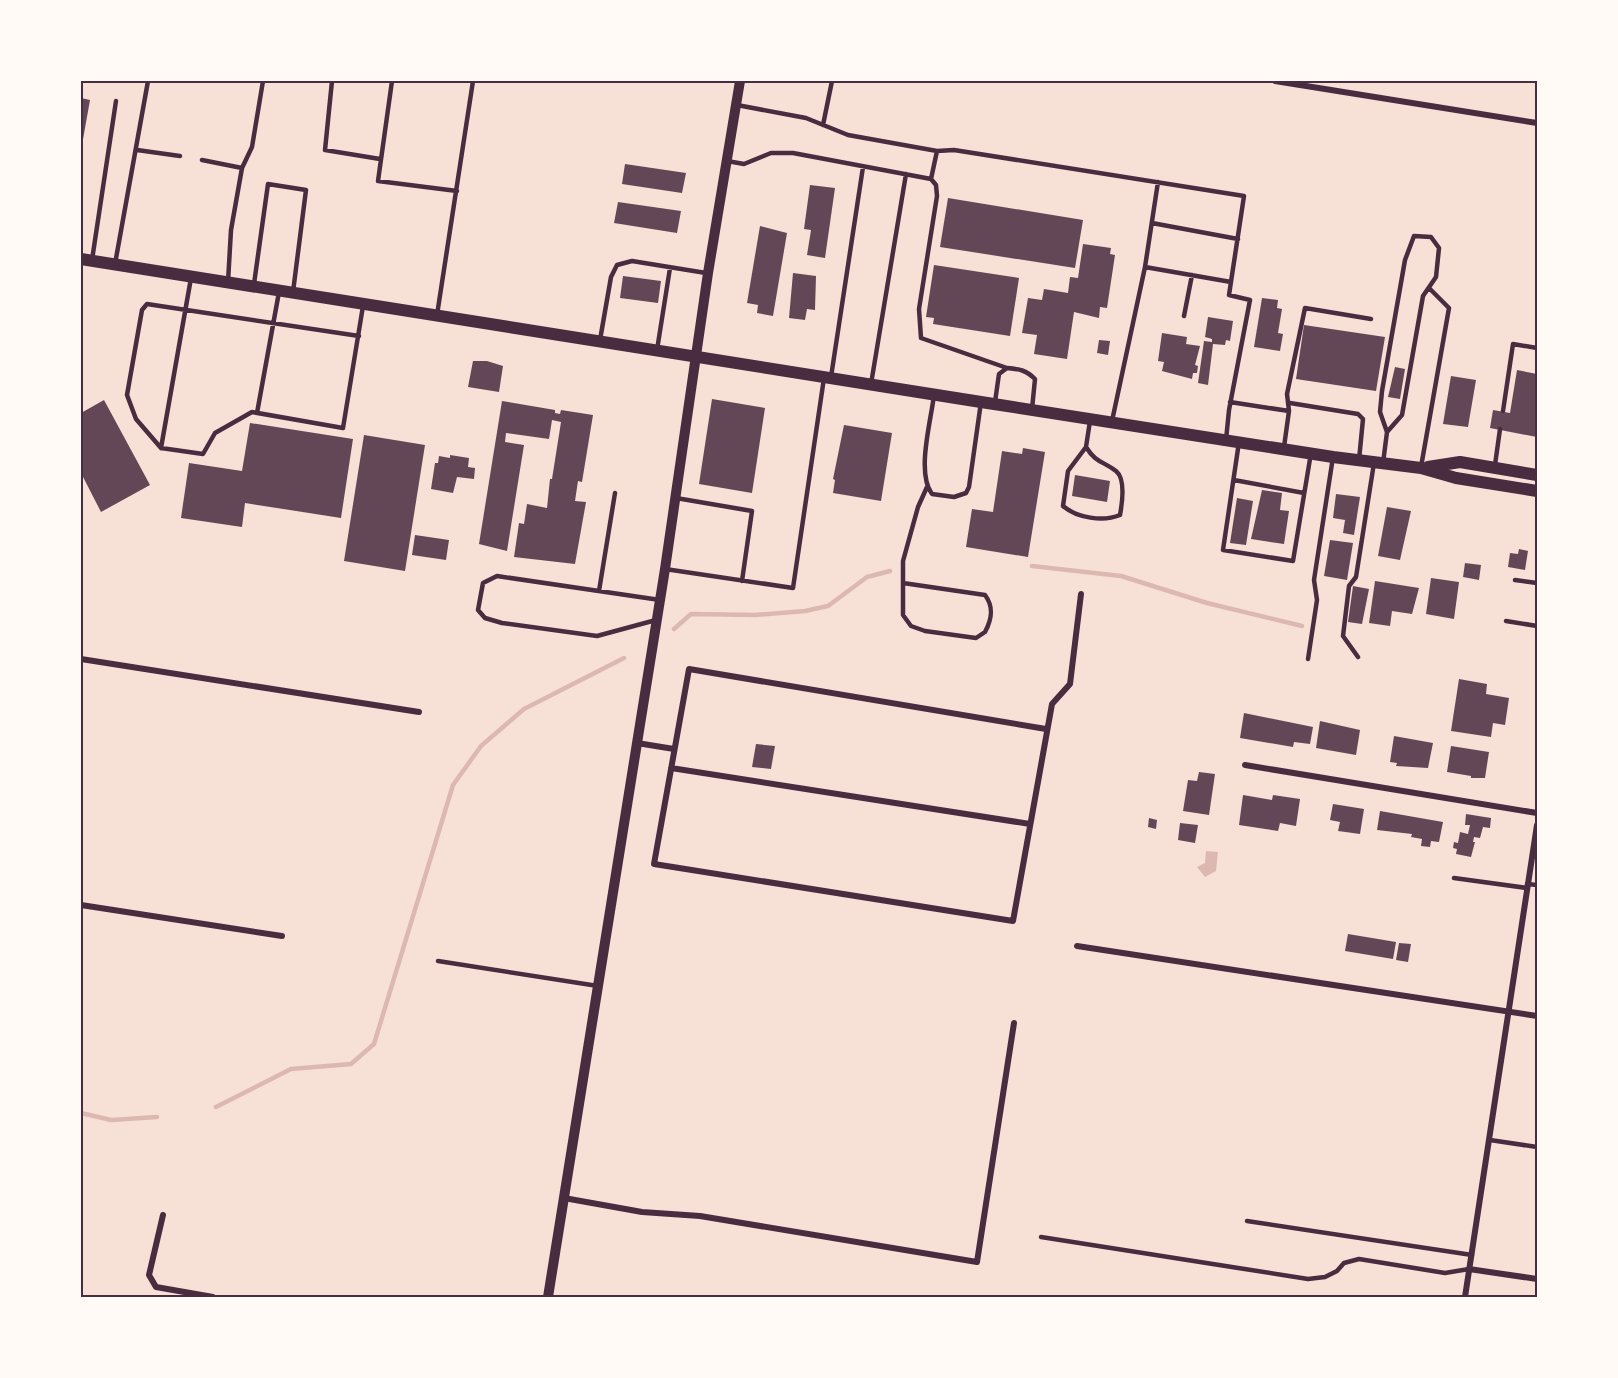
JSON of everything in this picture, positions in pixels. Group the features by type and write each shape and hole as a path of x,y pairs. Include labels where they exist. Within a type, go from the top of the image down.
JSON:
{"main road":[{"path":"86,260 191,279 364,303 1332,457 1421,468 1456,478 1537,491"},
{"path":"1421,468 1460,462 1537,475"}],"street":[{"path":"548,1297 657,620 708,273 740,81"},
{"path":"1275,81 1537,123"},
{"path":"1046,729 689,669 654,864 1013,921 1052,704 1070,684 1081,594"},
{"path":"81,659 419,712"},
{"path":"637,743 674,749"},
{"path":"1245,765 1537,813"},
{"path":"671,768 1030,824"},
{"path":"1465,1297 1491,1140 1507,1011 1537,825"},
{"path":"81,905 282,936"},
{"path":"1077,946 1537,1016"},
{"path":"564,1198 642,1212 700,1216 977,1262 1014,1023"},
{"path":"163,1215 149,1275 156,1287 213,1297"},
{"path":"1469,1269 1537,1279"}],"lane":[{"path":"115,264 148,81"},
{"path":"228,284 231,230 242,168 252,147 263,81"},
{"path":"332,81 325,150 380,159"},
{"path":"393,81 378,181 457,191"},
{"path":"437,315 473,81"},
{"path":"823,125 832,81"},
{"path":"86,260 116,101"},
{"path":"736,105 806,118 848,135 938,151 954,150 1244,196 1229,295 1250,300 1230,402 1226,440"},
{"path":"137,150 180,156"},
{"path":"931,179 938,151"},
{"path":"727,161 744,164 771,153 793,153 931,179 936,185 937,196 919,309 921,338 1007,368 1028,371 1035,379 1032,409"},
{"path":"202,160 242,168"},
{"path":"665,569 793,588 863,166"},
{"path":"871,384 906,174"},
{"path":"1112,421 1145,267 1158,182"},
{"path":"253,288 268,184 306,190 293,294"},
{"path":"1152,224 1238,239"},
{"path":"1358,657 1343,636 1349,586 1356,577 1387,432 1402,415 1423,296 1436,277 1439,248 1431,237 1414,236 1405,260 1382,391 1380,412 1387,432"},
{"path":"600,340 611,277 617,265 632,261 708,273"},
{"path":"1145,267 1231,282"},
{"path":"657,350 670,268"},
{"path":"1184,316 1192,275"},
{"path":"161,448 191,279"},
{"path":"1421,468 1449,308 1429,288"},
{"path":"257,413 279,292"},
{"path":"359,336 147,304 142,310 127,395 136,419 161,448 203,454 215,434 252,412 344,428 359,336 364,303"},
{"path":"1284,449 1290,403 1287,394 1305,308 1371,319"},
{"path":"1503,411 1513,344 1537,348"},
{"path":"995,404 999,375 1007,368"},
{"path":"935,393 924,464 927,487 932,494 954,497 966,493 981,402"},
{"path":"1230,402 1289,411"},
{"path":"1290,403 1358,414 1363,419 1359,460"},
{"path":"1086,447 1095,461 1116,471 1120,477 1122,503 1120,515 1111,519 1071,514 1063,506 1068,471 1086,447 1090,418"},
{"path":"1494,468 1500,429"},
{"path":"1239,442 1223,550 1293,561 1311,453"},
{"path":"1308,659 1317,600 1314,580 1332,457"},
{"path":"1234,480 1304,493"},
{"path":"903,583 985,595 991,602 991,613 985,632 976,638 925,631 911,626 903,615 903,583 903,561 918,507 927,487"},
{"path":"599,591 615,493"},
{"path":"674,498 752,511 742,580"},
{"path":"657,620 597,636 502,623 485,618 478,610 483,583 497,576 660,600"},
{"path":"1515,579 1537,583"},
{"path":"1506,621 1537,626"},
{"path":"1454,878 1527,886 1537,885"},
{"path":"438,962 598,986"},
{"path":"1491,1140 1537,1147"},
{"path":"1247,1221 1472,1255"},
{"path":"1041,1237 1308,1279 1325,1277 1337,1272 1344,1263 1359,1259 1445,1273 1469,1269"}],"shaded area":[{"path":"1206,851 1218,852 1216,871 1205,877 1197,867 1205,863"}],"building":[{"path":"81,98 90,100 82,145 81,145"},
{"path":"625,164 686,173 682,193 622,184"},
{"path":"810,185 835,188 825,258 807,255 811,230 804,229"},
{"path":"948,198 1083,220 1075,268 940,247"},
{"path":"618,202 681,211 677,233 614,223"},
{"path":"760,226 787,233 773,316 757,313 758,305 747,303"},
{"path":"1083,244 1111,248 1110,254 1115,255 1107,308 1100,307 1099,318 1074,312 1067,359 1034,354 1037,335 1022,333 1028,298 1042,300 1044,289 1068,293 1070,277 1078,278"},
{"path":"934,265 1019,278 1010,336 933,324 934,318 926,317"},
{"path":"793,273 816,276 815,310 807,309 805,320 789,318"},
{"path":"623,276 661,281 658,303 620,298"},
{"path":"1262,298 1278,300 1277,308 1282,309 1278,333 1283,334 1280,351 1254,347"},
{"path":"1208,317 1233,321 1230,341 1226,340 1225,345 1213,344 1208,385 1198,383 1204,341 1212,342 1212,339 1205,337"},
{"path":"1304,325 1385,337 1376,391 1296,379"},
{"path":"1162,333 1187,337 1186,344 1200,346 1195,365 1198,366 1197,373 1193,373 1192,379 1162,371 1164,362 1158,361"},
{"path":"1099,340 1110,341 1108,355 1097,353"},
{"path":"473,361 487,361 503,366 499,392 468,387"},
{"path":"1395,367 1405,369 1400,399 1388,397"},
{"path":"1517,370 1537,374 1537,437 1490,428 1493,410 1510,413"},
{"path":"1451,376 1476,380 1468,427 1443,424"},
{"path":"712,399 765,408 752,493 699,484"},
{"path":"104,400 150,485 101,512 81,473 81,413"},
{"path":"502,401 555,410 555,413 560,414 561,410 593,415 582,482 578,481 575,501 586,502 575,564 514,557 519,523 524,524 527,504 547,508 561,422 552,420 549,439 506,433 505,442 524,445 507,551 479,544"},
{"path":"250,423 353,439 341,518 245,503 242,527 181,518 189,463 242,471"},
{"path":"844,425 892,433 881,501 833,493 835,480 833,479"},
{"path":"364,435 425,445 405,571 344,561"},
{"path":"1023,448 1045,452 1028,557 966,547 972,509 993,512 1002,451 1022,454"},
{"path":"450,455 469,458 468,467 475,468 474,479 457,477 453,493 431,489 435,463 438,463 439,456 450,458"},
{"path":"1075,475 1110,481 1107,502 1072,496"},
{"path":"1262,490 1282,493 1280,510 1289,511 1284,544 1251,539"},
{"path":"1336,494 1360,497 1354,535 1343,533 1345,520 1333,518"},
{"path":"1237,498 1253,501 1246,545 1230,543"},
{"path":"1387,507 1411,511 1400,560 1378,556"},
{"path":"415,535 449,540 446,560 412,555"},
{"path":"1330,540 1353,543 1347,580 1324,576"},
{"path":"1519,549 1528,551 1525,570 1508,567 1510,553 1518,554"},
{"path":"1465,563 1481,565 1479,580 1463,577"},
{"path":"1431,578 1459,582 1454,619 1426,614"},
{"path":"1375,581 1419,588 1412,614 1392,611 1390,626 1369,623"},
{"path":"1353,586 1369,589 1362,624 1348,622"},
{"path":"1459,679 1487,684 1486,694 1509,698 1505,725 1493,723 1491,737 1451,731"},
{"path":"1244,713 1313,727 1310,744 1294,742 1293,747 1240,738"},
{"path":"1320,721 1360,730 1356,755 1316,748"},
{"path":"1394,736 1433,743 1428,768 1396,766 1397,763 1390,762"},
{"path":"756,744 775,746 771,769 752,767"},
{"path":"1451,746 1489,752 1485,778 1471,778 1471,776 1447,772"},
{"path":"1199,772 1215,774 1209,815 1183,811 1188,780 1197,781"},
{"path":"1243,795 1272,800 1273,795 1300,799 1296,826 1280,823 1278,831 1239,825"},
{"path":"1333,804 1364,809 1360,834 1338,831 1340,822 1330,820"},
{"path":"1380,811 1443,822 1439,842 1431,841 1430,847 1421,846 1422,839 1411,837 1412,834 1377,830"},
{"path":"1466,814 1491,818 1490,828 1483,827 1480,838 1474,837 1471,857 1456,854 1457,849 1453,848 1454,842 1458,843 1460,832 1468,834 1470,825 1465,825"},
{"path":"1149,818 1157,820 1156,829 1148,827"},
{"path":"1180,823 1198,825 1195,843 1178,840"},
{"path":"1348,934 1396,942 1393,959 1345,951"},
{"path":"1399,943 1411,944 1408,962 1396,960"}],"waterway":[{"path":"1032,566 1121,576 1207,603 1302,626"},
{"path":"674,629 691,614 755,615 805,611 828,606 867,577 890,571"},
{"path":"216,1107 291,1069 351,1064 374,1044 453,785 481,746 524,709 624,658"},
{"path":"81,1113 111,1120 157,1117"}]}
